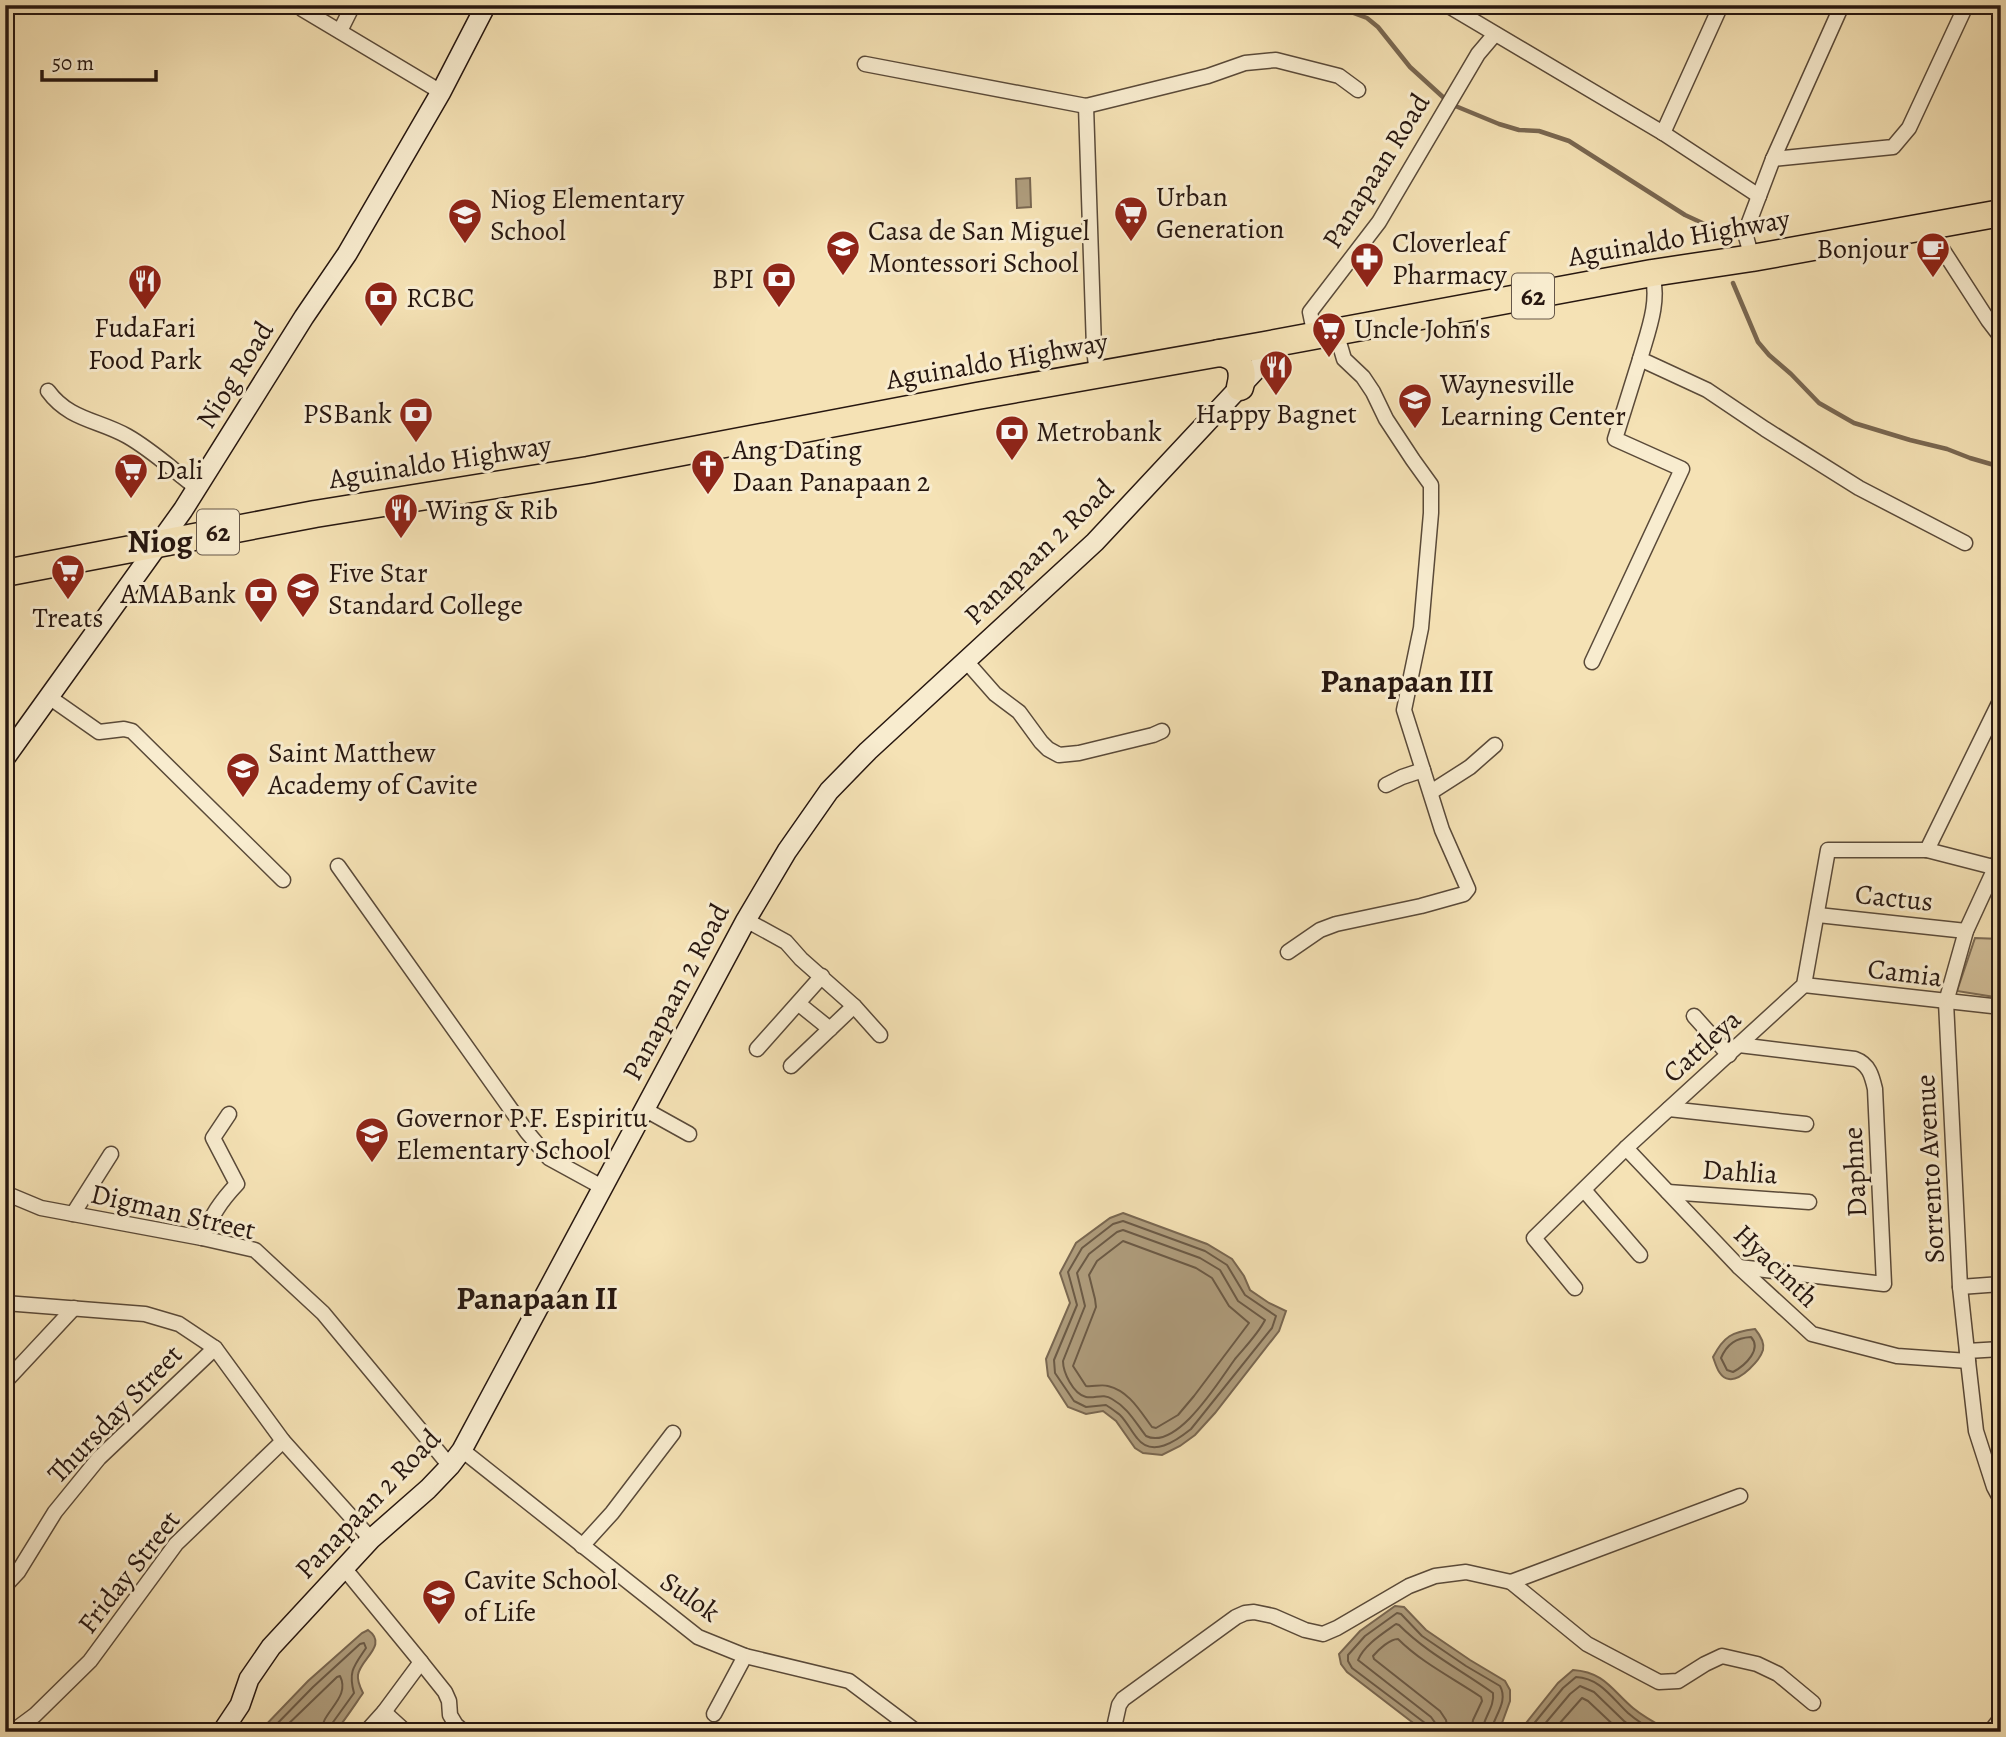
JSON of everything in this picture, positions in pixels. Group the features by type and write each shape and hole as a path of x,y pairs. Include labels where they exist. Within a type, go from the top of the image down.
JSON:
{"highway":[{"name":"Aguinaldo Highway","path":"5,573 342,509 588,470 1652,273 1752,258 2001,213"},
{"path":"1219,354 1231,356 1239,363 1242,379 1240,387"}],"street":[{"path":"340,31 353,5"},
{"name":"Niog Road","path":"5,758 197,488 304,317 347,254 441,93 486,5"},
{"path":"1447,5 1663,133 1759,196"},
{"path":"1663,133 1721,5"},
{"path":"1752,258 1745,233 1773,159 1842,5"},
{"path":"1773,159 1893,147 1909,128 1963,12 1963,5"},
{"path":"302,9 441,93"},
{"name":"Panapaan Road","path":"1326,334 1310,312 1379,222 1478,54 1495,34"},
{"path":"866,64 1086,106 1208,76 1245,63 1276,60 1339,76 1358,90"},
{"path":"1086,106 1097,375"},
{"path":"1934,225 1937,240 2001,337"},
{"path":"1592,662 1682,469 1615,439 1651,319 1656,289 1652,273"},
{"path":"1288,952 1320,930 1336,924 1421,906 1467,892 1468,889 1442,830 1404,710 1421,628 1432,485 1386,419 1363,377 1344,359 1326,334"},
{"name":"Panapaan 2 Road","path":"222,1732 240,1705 249,1679 271,1647 371,1539 428,1489 462,1450 746,920 788,851 830,791 868,751 1095,542 1266,359 1265,345"},
{"path":"1640,359 1707,390 1859,488 1965,543"},
{"path":"48,391 67,411 128,437 197,488"},
{"path":"966,661 995,694 1019,712 1048,750 1059,755 1162,731"},
{"path":"49,697 99,732 124,729 132,731 283,880"},
{"path":"1927,850 2001,699"},
{"path":"1431,792 1470,767 1495,745"},
{"path":"1386,785 1423,770"},
{"path":"1804,985 1828,850 1927,850 1999,863"},
{"name":"Sorrento Avenue","path":"1998,1491 1976,1431 1967,1356 1960,1287 1947,1002 1966,930 1999,863"},
{"path":"338,866 527,1132 549,1158 602,1187"},
{"name":"Cactus","path":"1818,915 1966,930"},
{"path":"746,920 786,942 854,1006 880,1035"},
{"path":"757,1049 822,976"},
{"name":"Camia","path":"1804,985 2001,1007"},
{"name":"Cattleya","path":"1575,1289 1534,1238 1626,1148 1804,985"},
{"path":"799,1004 830,1029"},
{"path":"790,1066 854,1006"},
{"path":"1694,1016 1734,1050"},
{"name":"Daphne","path":"1734,1050 1855,1059 1862,1061 1868,1068 1875,1089 1884,1284 1739,1267"},
{"name":"Dahlia","path":"1669,1109 1806,1124"},
{"path":"644,1110 689,1135"},
{"path":"202,1238 221,1200 237,1184 214,1138 229,1114"},
{"name":"Hyacinth","path":"1626,1148 1739,1267 1812,1334 1898,1356 1967,1356 2001,1349"},
{"path":"73,1214 111,1154"},
{"path":"1584,1190 1640,1255"},
{"name":"Dahlia","path":"1668,1192 1809,1202"},
{"name":"Digman Street","path":"5,1194 40,1208 202,1238 255,1251 323,1313 450,1466"},
{"path":"1960,1287 2001,1284"},
{"path":"5,1303 145,1314 179,1324 215,1348 283,1441 371,1539"},
{"path":"5,1382 74,1308"},
{"name":"Thursday Street","path":"5,1586 18,1572 55,1512 99,1458 215,1348"},
{"path":"582,1546 612,1513 673,1433"},
{"name":"Friday Street","path":"12,1732 35,1715 90,1661 176,1544 283,1441"},
{"name":"Sulok","path":"462,1450 698,1637 745,1656 849,1681 917,1732"},
{"path":"1511,1582 1740,1496"},
{"path":"344,1568 445,1692 450,1715 464,1732"},
{"path":"1113,1732 1123,1699 1236,1617 1254,1612 1322,1634 1409,1586 1435,1576 1466,1572 1511,1582 1587,1644 1659,1682 1678,1681 1722,1656 1747,1661 1778,1674 1813,1703"},
{"path":"714,1714 745,1656"},
{"path":"366,1732 421,1661"},
{"path":"384,1712 406,1732"},
{"path":"1990,1732 2001,1718"}],"shaded area":[{"path":"1975,938 2001,939 2001,998 1957,991"}],"water":[{"path":"1030,178 1031,207 1017,208 1016,179"},
{"path":"1123,1213 1207,1244 1232,1259 1250,1290 1286,1311 1279,1331 1215,1413 1195,1435 1162,1455 1143,1453 1135,1448 1116,1421 1103,1411 1086,1414 1068,1407 1048,1376 1046,1359 1070,1303 1060,1273 1076,1243 1110,1218"},
{"path":"1755,1329 1763,1344 1758,1359 1739,1377 1726,1378 1718,1371 1713,1357 1717,1350 1730,1336"},
{"path":"1395,1606 1404,1607 1426,1630 1505,1681 1510,1690 1510,1701 1496,1732 1425,1732 1347,1672 1341,1664 1339,1654 1360,1631"},
{"path":"368,1630 376,1641 358,1675 363,1693 335,1732 259,1732 308,1681"},
{"path":"1573,1670 1584,1671 1600,1678 1638,1712 1672,1732 1519,1732 1558,1683"}],"waterway":[{"path":"1332,5 1367,18 1378,27 1410,67 1444,98"},
{"path":"1453,105 1499,124 1519,130 1539,131 1569,141 1685,215 1720,234"},
{"path":"1733,283 1758,342 1819,403 1854,423 2001,467"}],"place":[{"name":"Urban Generation","path":"1131,243"},
{"name":"Niog Elementary School","path":"465,245"},
{"name":"Casa de San Miguel Montessori School","path":"843,277"},
{"name":"Bonjour","path":"1933,279"},
{"name":"Cloverleaf Pharmacy","path":"1367,289"},
{"name":"BPI","path":"779,309"},
{"name":"FudaFari Food Park","path":"145,311"},
{"name":"RCBC","path":"381,328"},
{"name":"Uncle John's","path":"1329,359"},
{"name":"Happy Bagnet","path":"1276,397"},
{"name":"Waynesville Learning Center","path":"1415,430"},
{"name":"PSBank","path":"416,444"},
{"name":"Metrobank","path":"1012,462"},
{"name":"Ang Dating Daan Panapaan 2","path":"708,496"},
{"name":"Dali","path":"131,500"},
{"name":"Wing & Rib","path":"401,540"},
{"name":"Treats","path":"68,601"},
{"name":"Five Star Standard College","path":"303,619"},
{"name":"AMABank","path":"261,624"},
{"name":"Saint Matthew Academy of Cavite","path":"243,799"},
{"name":"Governor P.F. Espiritu Elementary School","path":"372,1164"},
{"name":"Cavite School of Life","path":"439,1626"}],"district":[{"name":"Niog","path":"160,541"},
{"name":"Panapaan III","path":"1407,681"},
{"name":"Panapaan II","path":"537,1298"}]}
